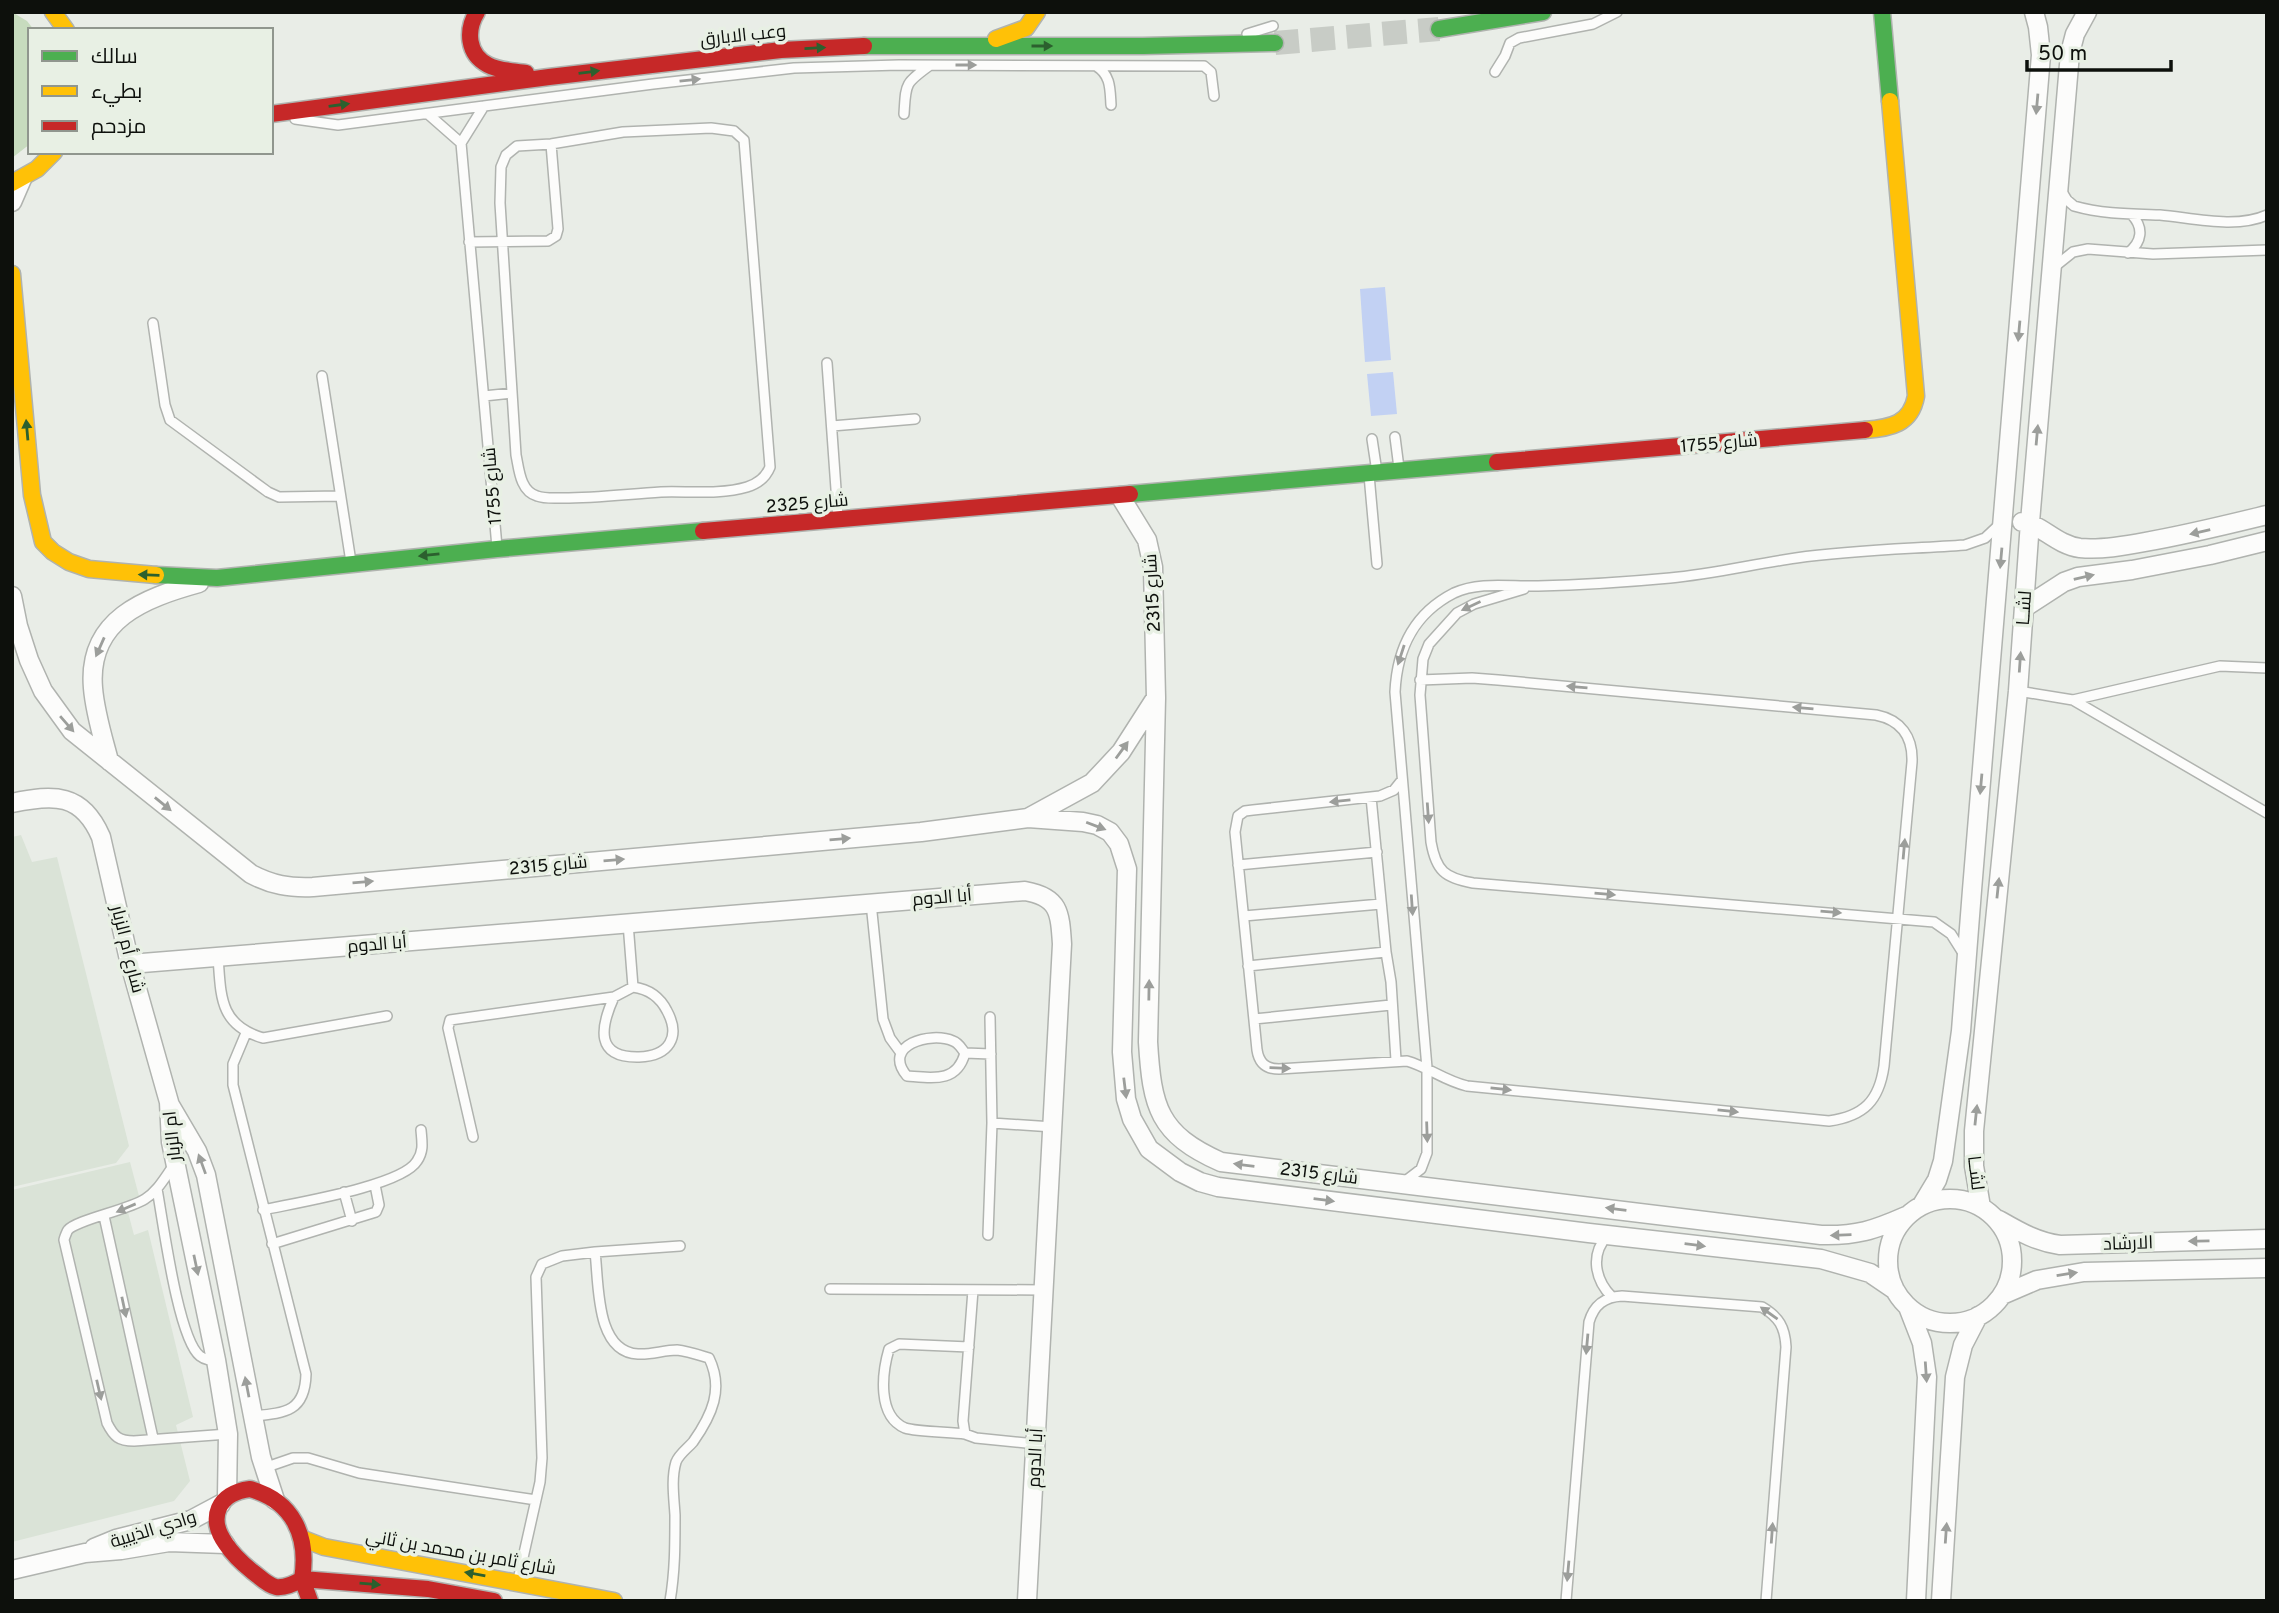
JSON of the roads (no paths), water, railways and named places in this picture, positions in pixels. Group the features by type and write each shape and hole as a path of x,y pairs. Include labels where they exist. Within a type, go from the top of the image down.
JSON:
{"street":[{"path":"53,12 64,28"},
{"path":"477,12 469,37 474,52 482,61 495,68 549,77"},
{"path":"957,47 1014,36 1030,26 1037,12"},
{"path":"1439,29 1543,12"},
{"name":"شارع 1755","path":"1119,496 1882,429 1902,423 1908,418 1916,401 1917,386 1882,12"},
{"name":"لشــا","path":"1922,1205 1937,1180 1943,1161 1968,962 2041,55 2034,12"},
{"name":"لشــا","path":"1981,1207 1974,1166 1974,1131 2018,691 2058,182 2070,53 2075,34 2087,12"},
{"name":"وعب الابارق","path":"274,114 549,77 781,50 842,46 1275,43"},
{"path":"12,202 17,181 49,158"},
{"path":"12,274 32,495 43,542 69,562 89,569 217,578"},
{"name":"شارع 2325","path":"497,549 1119,496"},
{"name":"شارع 2315","path":"1119,496 1141,529 1150,549 1154,584 1156,698 1148,1042 1153,1096 1159,1113 1183,1142 1221,1162 1821,1235 1849,1236 1906,1216"},
{"path":"2004,520 2030,522 2064,544 2078,548 2097,548 2192,534 2267,515"},
{"path":"2024,608 2064,582 2078,577 2184,560 2267,541"},
{"name":"شارع 1755","path":"217,578 497,549"},
{"path":"109,761 92,687 94,664 100,644 120,617 139,603 165,592 217,578"},
{"name":"شارع 2315","path":"12,596 18,626 43,691 72,731 251,874 267,883 284,887 313,887 921,832 1028,818 1097,825 1110,832 1119,844 1127,869 1122,1052 1126,1100 1140,1135 1149,1149 1180,1172 1218,1187 1821,1259 1870,1273 1895,1290"},
{"name":"شارع 2315","path":"1028,818 1092,783 1101,775 1121,752 1156,698"},
{"name":"شارع أم الزبار","path":"12,803 52,797 76,803 92,819 101,837 130,964 169,1102"},
{"name":"أبا الدوم","path":"130,964 1025,891 1041,894 1050,900 1059,916 1062,944 1027,1601"},
{"name":"ام الزبار","path":"169,1102 171,1142 216,1360 228,1434 224,1500"},
{"name":"ام الزبار","path":"169,1102 190,1138 206,1175 264,1468 275,1500"},
{"path":"1908,1307 1926,1318 1957,1323 1978,1316 1995,1304 2010,1279 2012,1251 2007,1234 1996,1219 1981,1207 1952,1199 1922,1205 1906,1216 1893,1235 1888,1257 1895,1290 1908,1307 1922,1343 1927,1377 1916,1601"},
{"name":"الارشاد","path":"1996,1219 2025,1236 2043,1243 2060,1245 2267,1240"},
{"name":"الارشاد","path":"2002,1295 2038,1280 2084,1272 2267,1268"},
{"path":"1941,1601 1955,1377 1963,1345 1978,1316"},
{"path":"310,1601 302,1579 305,1558 301,1538 291,1517 275,1500 259,1491 250,1489 224,1500 216,1522 225,1544 243,1562 277,1587 290,1586 302,1579 428,1589 494,1601"},
{"name":"وادي الذيبية","path":"85,1553 116,1539 191,1520 224,1500"},
{"name":"شارع ثامر بن محمد بن ثاني","path":"301,1538 324,1547 614,1601"},
{"name":"وادي الذيبية","path":"12,1570 85,1553 169,1542 225,1544"},
{"path":"243,1562 261,1601"},
{"path":"389,1601 428,1589"}],"lane":[{"path":"1495,72 1510,43 1519,38 1593,24 1617,12"},
{"path":"1461,14 1482,22"},
{"name":"وعب الابارق","path":"1223,45 1273,26"},
{"path":"904,114 910,80 931,65"},
{"path":"274,114 319,124 338,125 794,68 931,65 1203,66 1211,72 1214,96"},
{"path":"1094,65 1106,75 1110,85 1111,105"},
{"path":"428,114 461,143 484,106"},
{"path":"711,128 734,131 744,141 770,467 767,474 748,487 729,491 659,492 583,498 536,496 528,491 522,482 516,455 504,242 500,204 501,167 506,155 517,146 551,144 622,132 711,128"},
{"name":"شارع 1755","path":"461,143 497,549"},
{"path":"470,242 548,241 556,236 558,229 551,144"},
{"path":"2058,182 2067,200 2074,206 2132,215 2232,221 2257,219 2267,215"},
{"path":"2128,253 2139,242 2141,234 2132,215"},
{"path":"2052,269 2066,256 2079,250 2153,254 2267,250"},
{"path":"153,323 165,405 170,419 268,492 279,497 340,496"},
{"path":"827,363 838,519"},
{"path":"322,376 351,563"},
{"path":"484,396 512,393"},
{"path":"832,426 915,419"},
{"path":"1395,437 1399,470"},
{"path":"1372,439 1377,565"},
{"path":"1402,1183 1421,1169 1427,1153 1427,1068 1395,692 1399,657 1414,628 1440,602 1456,592 1496,585 1536,586 1670,578 1798,558 1965,545 1985,538 2004,520"},
{"path":"1536,586 1474,604 1457,613 1429,645 1423,659 1420,680 1431,842 1436,863 1449,877 1473,883 1934,922 1951,934 1968,962"},
{"path":"2073,700 2220,666 2267,668"},
{"path":"1402,780 1394,790 1371,797 1245,811 1238,816 1235,824 1248,966 1258,1058 1263,1065 1271,1069 1396,1060 1427,1068 1444,1079 1467,1086 1829,1121 1846,1118 1861,1111 1874,1098 1881,1083 1913,751 1905,730 1887,717 1472,678 1420,680"},
{"path":"2018,691 2073,700 2267,813"},
{"path":"1371,797 1391,982 1396,1060"},
{"path":"1238,865 1377,852"},
{"path":"872,903 883,1019 890,1038 901,1053"},
{"path":"1244,916 1381,904"},
{"path":"628,923 633,987"},
{"path":"1248,966 1386,952"},
{"path":"218,957 225,1008 232,1021 246,1033 263,1038 387,1016"},
{"path":"473,1136 449,1028 450,1020 614,997 633,987 650,991 664,1005 674,1023 673,1039 664,1050 654,1057 623,1058 612,1051 605,1042 603,1030 614,997"},
{"path":"1254,1019 1391,1005"},
{"path":"988,1234 992,1123 990,1017"},
{"path":"246,1033 233,1064 233,1085 306,1374 303,1398 293,1408 282,1413 253,1416"},
{"path":"965,1052 958,1070 950,1075 907,1076 901,1069 901,1053 905,1047 915,1041 932,1038 951,1039 965,1052 991,1054"},
{"path":"992,1123 1053,1127"},
{"path":"263,1210 375,1185 416,1164 423,1148 421,1130"},
{"path":"175,1163 157,1189 147,1198 125,1210 77,1224 68,1230 64,1240 107,1423 113,1434 121,1441 228,1434"},
{"path":"272,1244 376,1212 379,1205 375,1185"},
{"path":"157,1189 183,1322 199,1355 208,1360 216,1360"},
{"path":"344,1192 352,1220"},
{"path":"103,1216 153,1438"},
{"path":"1610,1234 1599,1248 1596,1266 1601,1283 1612,1297"},
{"path":"518,1582 542,1458 536,1277 542,1264 562,1256 680,1246"},
{"path":"596,1252 601,1317 613,1341 624,1350 637,1354 677,1350 709,1358 713,1366 718,1390 709,1416 692,1443 677,1459 674,1476 676,1569 670,1601"},
{"path":"830,1289 1044,1290"},
{"path":"965,1434 963,1421 972,1290"},
{"path":"1566,1601 1589,1322 1596,1306 1612,1297 1762,1307 1776,1315 1785,1330 1766,1601"},
{"path":"969,1347 899,1344 889,1349 885,1362 885,1407 893,1419 906,1428 1036,1444"},
{"path":"264,1468 293,1458 307,1458 359,1473 536,1500"}],"water":[{"path":"1385,287 1391,360 1365,362 1360,289"},
{"path":"1393,372 1397,414 1371,416 1367,374"}],"tunnel":[{"path":"1275,43 1439,29"}]}
